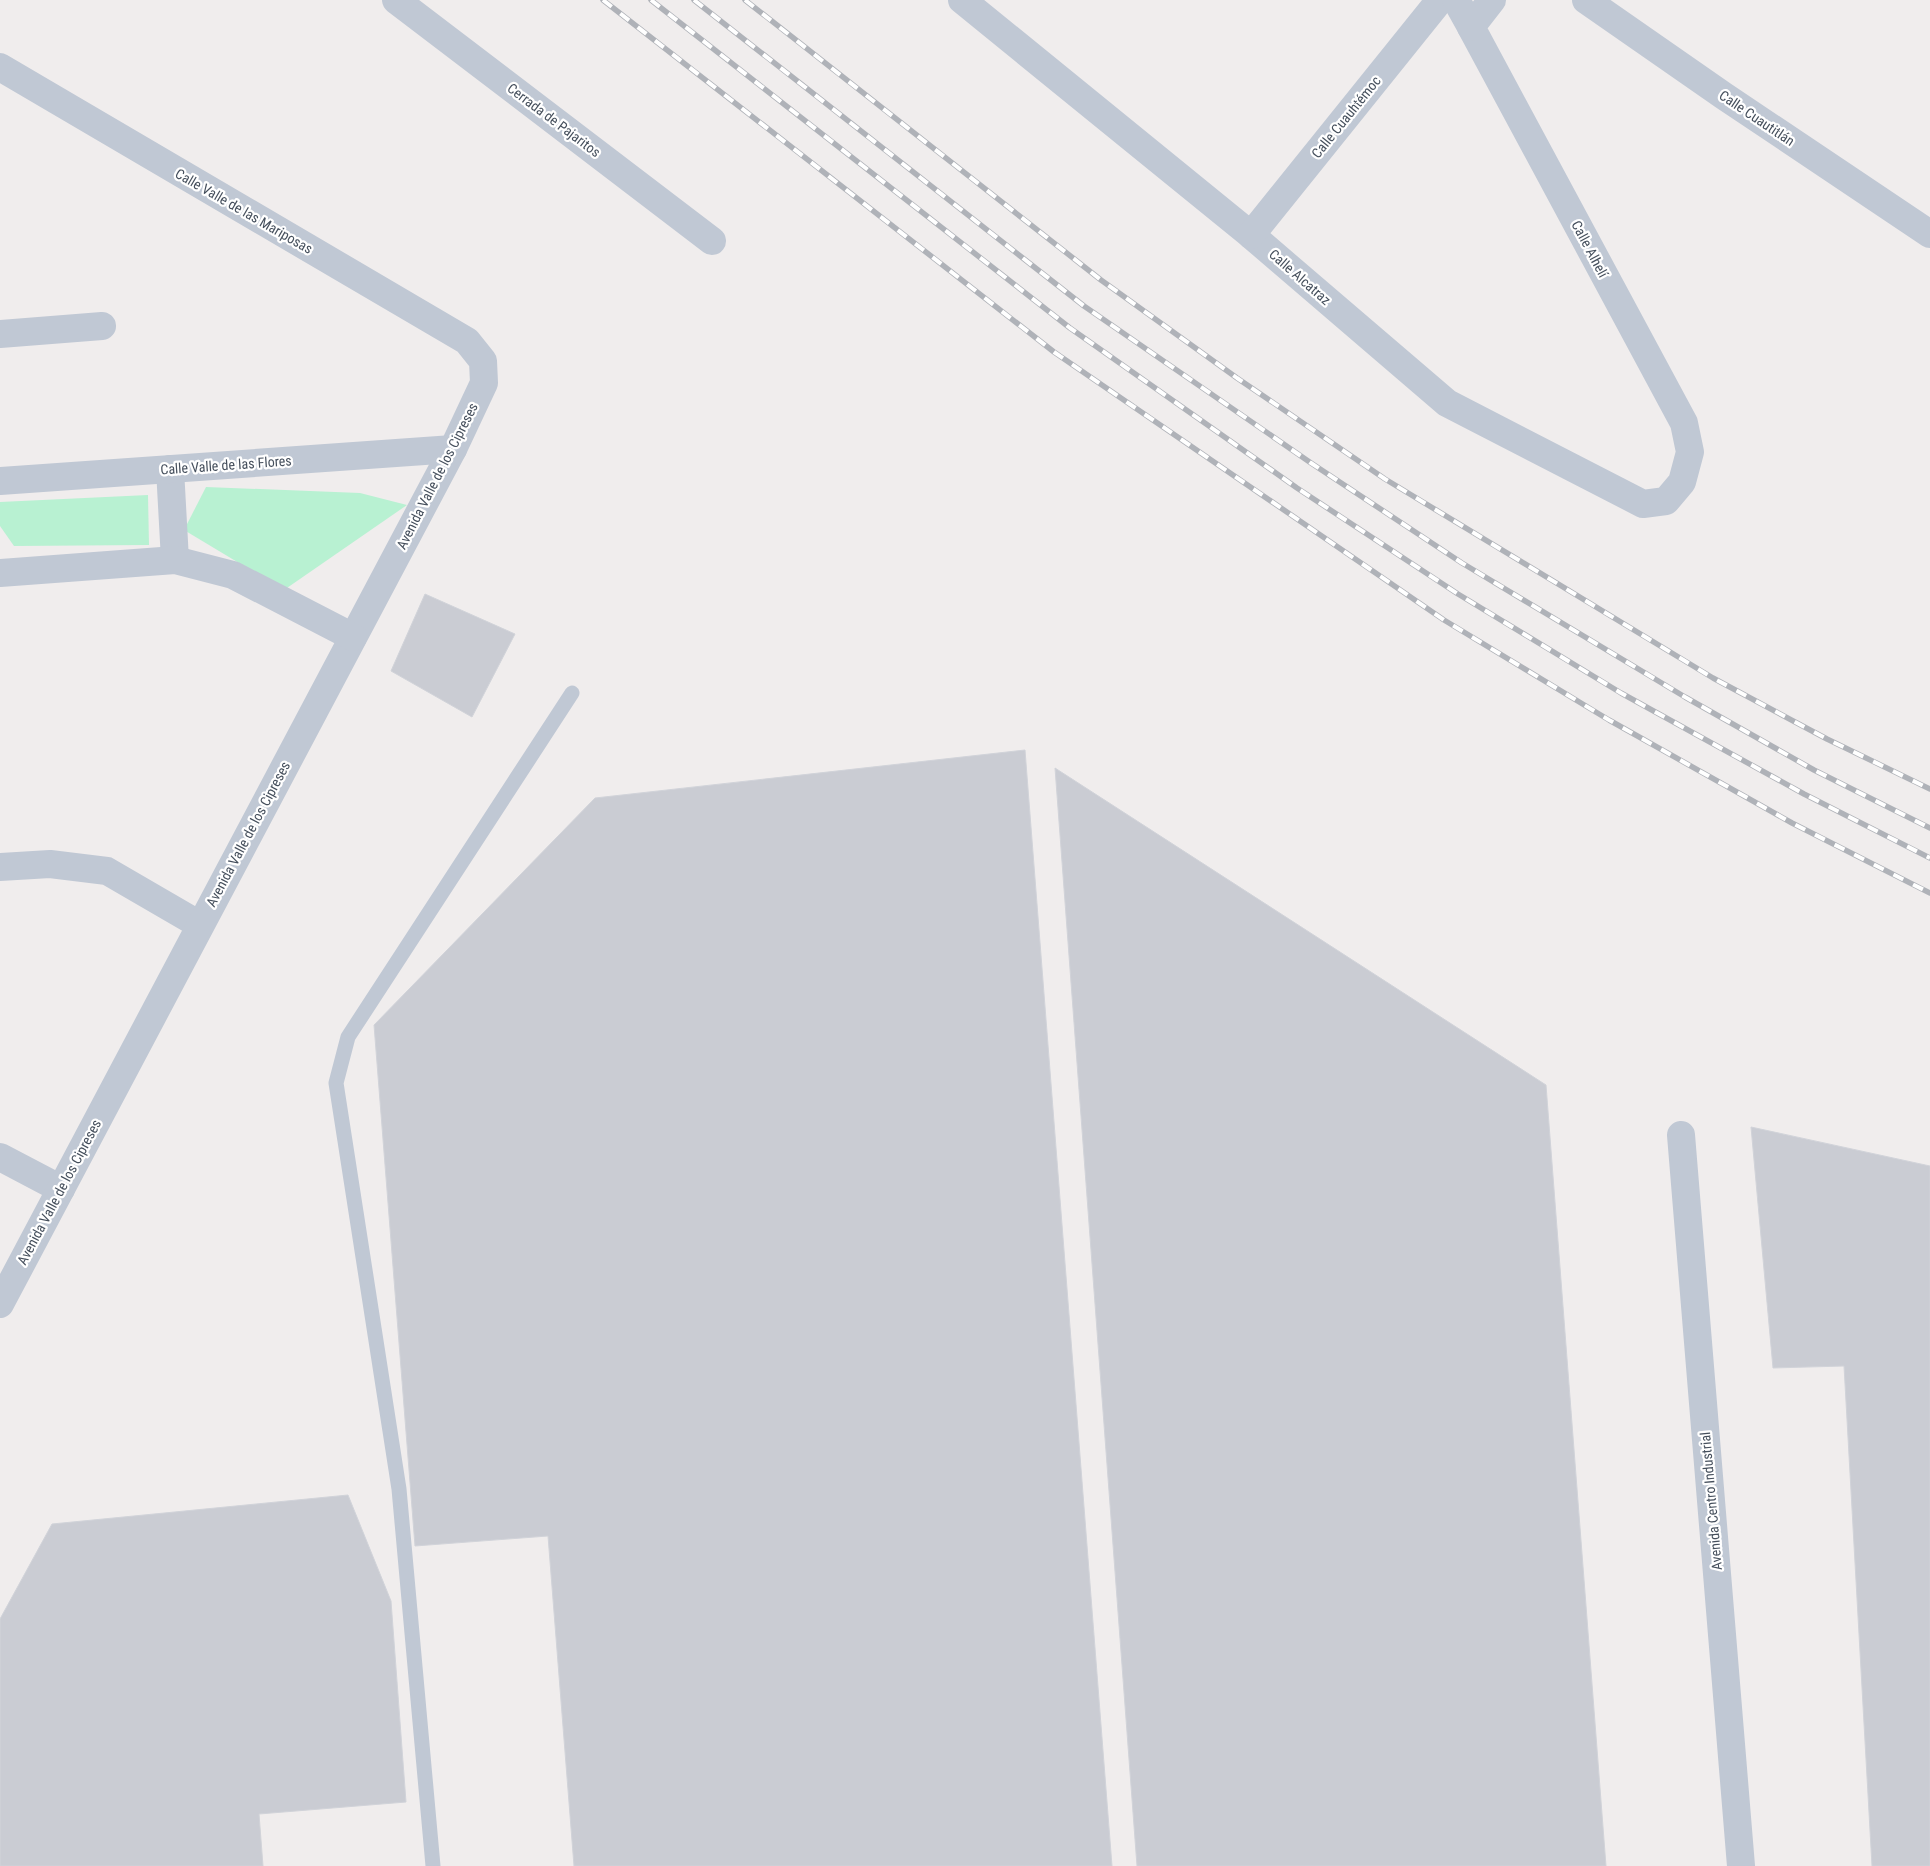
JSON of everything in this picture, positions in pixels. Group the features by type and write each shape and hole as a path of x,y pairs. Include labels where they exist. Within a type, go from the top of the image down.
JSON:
{"street":[{"name":"Cerrada de Pajaritos","path":"396,0 712,241"},
{"name":"Calle Alcatraz","path":"962,0 1251,235 1447,403 1643,504 1666,501"},
{"name":"Calle Cuauhtémoc","path":"1251,235 1440,0"},
{"name":"Calle Alhelí","path":"1456,0 1684,423 1690,452 1682,482 1666,501"},
{"path":"1471,27 1492,0"},
{"name":"Calle Cuautitlán","path":"1586,0 1724,96 1930,234"},
{"name":"Calle Valle de las Mariposas","path":"0,67 467,341 483,361"},
{"path":"0,334 102,326"},
{"name":"Avenida Valle de los Cipreses","path":"0,1304 452,450 484,383 483,361"},
{"name":"Calle Valle de las Flores","path":"0,481 452,450"},
{"path":"170,469 175,560"},
{"path":"0,573 175,560 232,575 353,637"},
{"path":"0,867 50,864 107,871 200,925"},
{"name":"Avenida Centro Industrial","path":"1680,1135 1741,1866"},
{"path":"0,1158 61,1189"}],"lane":[{"path":"433,1866 399,1489 336,1083 348,1037 572,693"}],"green space":[{"path":"206,487 360,493 407,505 284,590 184,530"},
{"path":"148,495 149,545 14,546 0,526 0,502"}],"building":[{"path":"425,594 515,634 472,717 391,671"},
{"path":"1025,750 1112,1866 574,1866 548,1536 415,1546 374,1025 595,798"},
{"path":"1055,768 1546,1085 1606,1866 1137,1866"},
{"path":"1751,1127 1930,1166 1930,1866 1872,1866 1844,1366 1773,1368"},
{"path":"348,1495 391,1601 406,1802 259,1814 263,1866 0,1866 0,1619 52,1524"}],"railway":[{"path":"603,0 1054,352 1444,620 1609,720 1792,823 1930,893"},
{"path":"651,0 1070,328 1297,488 1458,594 1621,693 1804,794 1930,858"},
{"path":"694,0 1084,306 1311,463 1462,563 1685,697 1814,770 1930,828"},
{"path":"745,0 1101,280 1237,378 1385,479 1713,678 1827,739 1930,789"}]}
